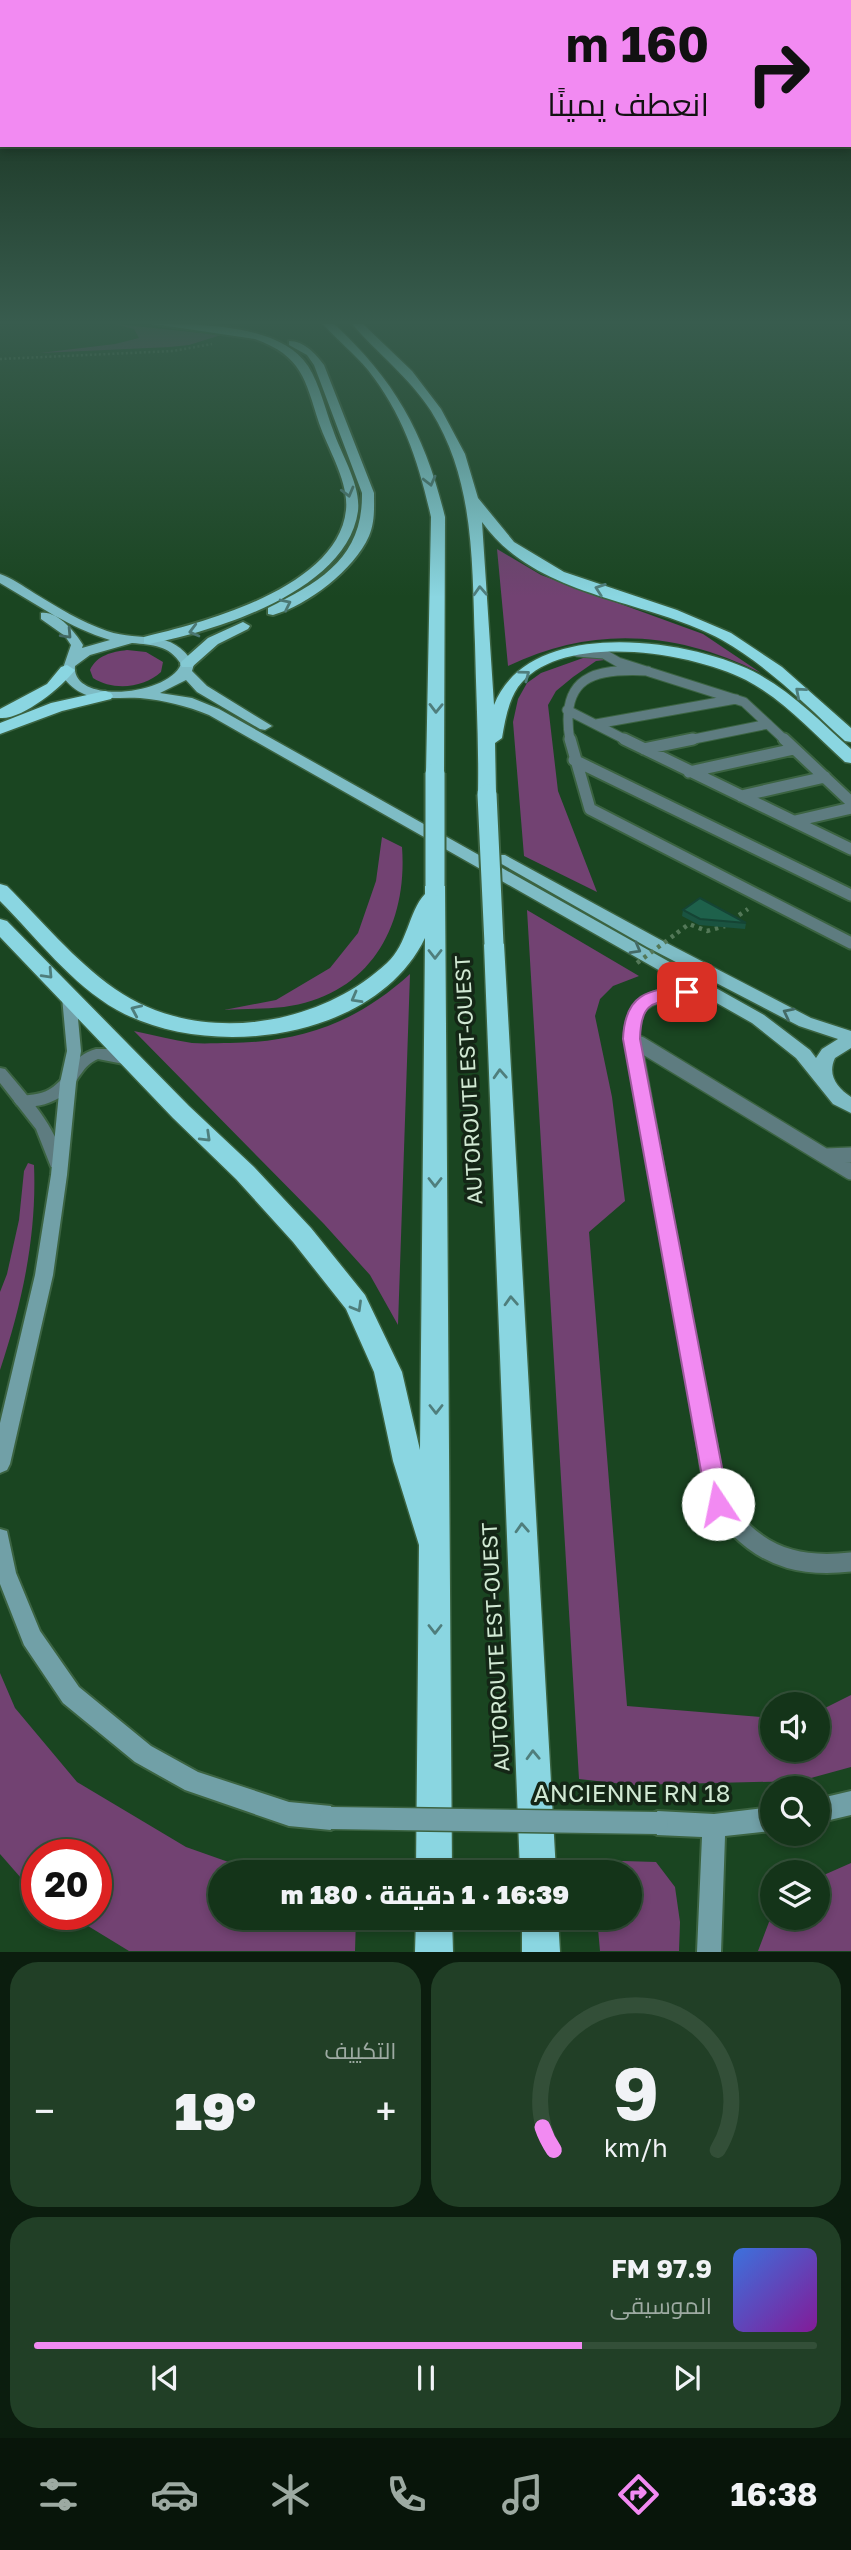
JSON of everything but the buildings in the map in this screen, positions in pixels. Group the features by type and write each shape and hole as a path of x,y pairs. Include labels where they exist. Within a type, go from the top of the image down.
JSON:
{"highway":[{"path":"149,640 181,635 217,624 273,598 324,562 338,545 352,510 320,415"},
{"path":"186,668 213,641 321,584 356,551 369,522 368,493 338,415"},
{"name":"AUTOROUTE EST-OUEST","path":"403,415 430,478 438,517 435,773 434,1860"},
{"name":"AUTOROUTE EST-OUEST","path":"440,415 460,460 478,542 488,757 487,794 537,1860"},
{"path":"470,496 501,537 531,559 566,576 696,621 727,636 751,651 851,737"},
{"path":"488,757 502,703 517,679 548,661 576,652 640,648 688,653 751,676 775,692 851,758"},
{"path":"0,716 53,687 70,666"},
{"path":"0,729 57,707 105,696"},
{"path":"0,890 100,990 156,1019 184,1026 224,1029 266,1028 290,1023 345,1004 367,992 400,963 421,925 435,886"},
{"path":"0,925 302,1235 356,1303 388,1372 408,1461 436,1561"},
{"path":"434,1930 434,1951"},
{"path":"540,1930 541,1951"}],"main road":[{"path":"0,578 106,635 131,640"},
{"path":"0,590 70,634 77,645 69,679 76,687 105,696 143,695 187,701 214,712 642,959 718,995 773,1029 803,1054 836,1096 851,1106"},
{"path":"70,666 96,646 131,640 149,640 176,649 184,656 186,668 202,689 218,699 642,937 805,1022 851,1039"},
{"path":"143,695 170,685 186,668"},
{"path":"0,1464 44,1275 59,1175 68,1083 74,1051 69,997"},
{"path":"823,1079 821,1070 826,1054 851,1039"},
{"name":"ANCIENNE RN 18","path":"0,1538 6,1573 32,1638 71,1695 143,1754 193,1782 289,1814 331,1818 714,1826 760,1820"},
{"path":"830,1808 851,1803"},
{"path":"709,1951 714,1826"}],"street":[{"path":"22,1101 40,1101 55,1096 84,1061 94,1054 107,1054 130,1060"},
{"path":"0,1073 45,1128 55,1149 59,1175"}],"lane":[{"path":"629,665 622,656 640,648"},
{"path":"576,652 604,654 629,665 736,699 750,707 851,802"},
{"path":"648,671 614,669 587,677 574,688 567,710 575,760 590,809 851,943"},
{"path":"595,724 736,699"},
{"path":"567,710 851,849"},
{"path":"644,750 768,724"},
{"path":"689,772 794,749"},
{"path":"575,760 851,895"},
{"path":"741,796 825,777"},
{"path":"795,821 851,808"},
{"path":"718,995 687,992 652,998 641,1004 632,1017 632,1039 718,1504 741,1533 773,1554 798,1563 823,1567 851,1562"},
{"path":"632,1039 851,1172"},
{"path":"825,1156 851,1155"}],"path":[{"path":"642,959 689,924 703,931 717,931 763,898"}],"shaded area":[{"path":"497,549 541,575 703,634 761,673 698,648 635,638 572,644 508,666"},
{"path":"127,650 146,652 163,662 161,672 146,682 128,686 110,685 93,678 90,670 97,661 111,653"},
{"path":"598,657 605,660 596,661 573,677 556,691 548,705 558,791 597,892 524,856 513,722 518,699 527,683 541,673 583,658"},
{"path":"382,837 402,847 398,904 390,930 377,953 360,973 339,989 314,1000 284,1007 224,1010 276,1000 330,968 358,933 376,881"},
{"path":"527,910 639,976 613,986 600,999 595,1016 612,1097 625,1201 589,1232 627,1706 760,1717 760,1762 830,1762 830,1706 851,1695 851,1767 818,1776 760,1776 760,1782 632,1785 579,1779"},
{"path":"410,974 398,1325 370,1275 324,1224 134,1031 197,1043 281,1039 304,1034 348,1017 390,991"},
{"path":"28,1163 34,1165 30,1243 21,1295 0,1370 0,1292 7,1274 19,1220 24,1171"},
{"path":"0,1673 15,1708 77,1782 186,1847 223,1860 208,1860 208,1930 356,1930 355,1951 129,1951 95,1930 112,1930 112,1839 21,1839 21,1878 0,1854"},
{"path":"642,1862 656,1862 675,1887 680,1922 679,1951 600,1951 598,1930 642,1930"},
{"path":"851,1863 851,1951 758,1951 766,1930 830,1930 830,1872"}],"route":[{"path":"687,992 667,993 641,1004 632,1017 631,1029 718,1504"}]}
